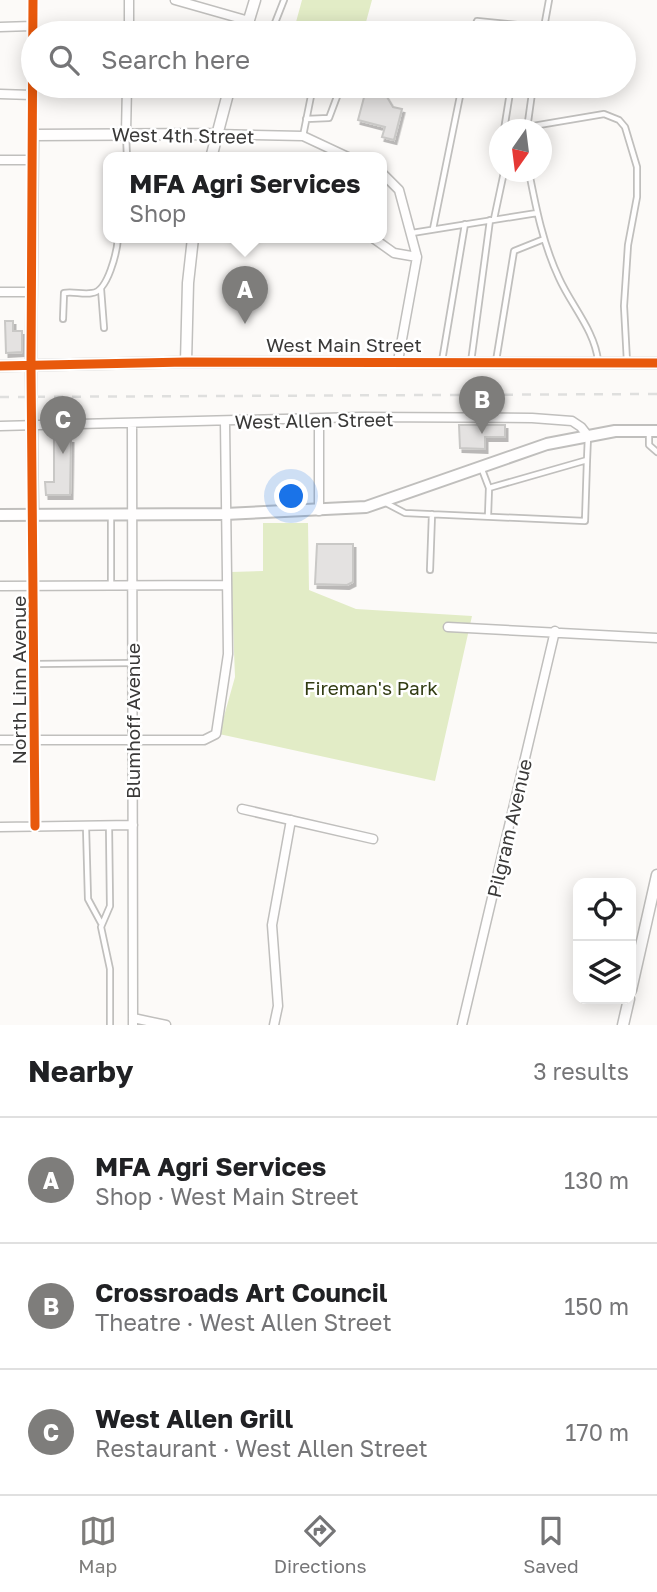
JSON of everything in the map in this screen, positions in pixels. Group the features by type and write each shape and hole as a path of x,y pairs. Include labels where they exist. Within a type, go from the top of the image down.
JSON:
{"main road":[{"path":"0,515 225,514 366,507 517,452 588,436 653,431"}],"street":[{"path":"32,21 33,0"},
{"path":"129,0 129,21"},
{"path":"175,0 249,21 255,0"},
{"path":"0,27 21,26"},
{"path":"0,94 21,95"},
{"path":"32,98 33,135"},
{"path":"126,133 127,98"},
{"path":"212,152 226,98"},
{"name":"West 4th Street","path":"33,135 126,133 303,136 339,152"},
{"name":"North Linn Avenue","path":"33,135 31,366 35,826"},
{"path":"330,152 331,148"},
{"path":"0,160 33,160"},
{"path":"387,178 399,190 417,257 398,361"},
{"path":"186,362 188,284 192,243"},
{"path":"380,243 394,253 417,257"},
{"path":"0,292 31,292"},
{"name":"West Main Street","path":"0,366 398,361 657,363"},
{"name":"West Allen Street","path":"0,426 532,418 572,421 581,426 588,436"},
{"path":"318,420 319,511"},
{"path":"0,740 204,740 216,734 227,675 225,422"},
{"name":"Blumhoff Avenue","path":"132,425 133,1021"},
{"path":"0,586 225,585"},
{"path":"448,626 657,638"},
{"name":"Pilgram Avenue","path":"462,1025 555,631"},
{"path":"242,809 373,839"},
{"path":"274,1025 278,1006 272,925 291,820"},
{"path":"0,827 133,825"},
{"path":"636,968 657,875"},
{"path":"623,1025 628,1004"},
{"path":"133,1021 166,1025"}],"lane":[{"path":"276,21 284,0"},
{"path":"545,21 549,0"},
{"path":"303,136 310,98"},
{"path":"306,119 320,120 332,114 337,98"},
{"path":"433,229 460,98"},
{"path":"506,119 509,98"},
{"path":"528,119 531,98"},
{"path":"552,123 604,114 619,120 625,127 637,167 636,205 628,245 624,306 628,363"},
{"path":"126,133 127,152"},
{"path":"471,362 492,220 502,182"},
{"path":"531,182 544,239 558,277 596,344 598,362"},
{"path":"412,233 537,213"},
{"path":"442,362 465,224"},
{"path":"496,362 514,251 544,239"},
{"path":"104,328 101,288 113,265 117,243"},
{"path":"62,319 64,293 92,293 101,288"},
{"path":"653,431 649,445 657,452"},
{"path":"384,502 405,513 585,521 588,436"},
{"path":"489,488 587,460"},
{"path":"481,467 489,488 488,516"},
{"path":"111,514 111,585"},
{"path":"430,570 432,514"},
{"path":"35,664 132,663"},
{"path":"86,826 88,899 101,923 112,995 110,1025"},
{"path":"101,923 111,902 109,826"}],"green space":[{"path":"302,0 372,0 366,21 296,21"},
{"name":"Fireman's Park","path":"263,523 308,523 309,590 356,609 472,616 435,781 219,734 235,677 231,572 263,571"}],"building":[{"path":"364,98 388,98 393,107 402,109 394,140 382,137 385,127 358,120"},
{"path":"5,321 13,321 13,331 22,331 22,352 6,353"},
{"path":"459,425 505,425 505,437 485,437 485,449 460,448"},
{"path":"54,439 71,439 70,495 46,495 45,482 54,482"},
{"path":"317,544 353,544 353,582 347,585 315,584"}],"railway":[{"path":"0,397 657,394"}],"cycle path":[{"path":"33,0 33,21"},
{"path":"32,98 31,366 35,826"},
{"path":"0,366 186,362 657,363"}],"place":[{"name":"MFA Agri Services","path":"245,324"},
{"name":"Crossroads Art Council","path":"482,434"},
{"name":"West Allen Grill","path":"63,454"}]}
